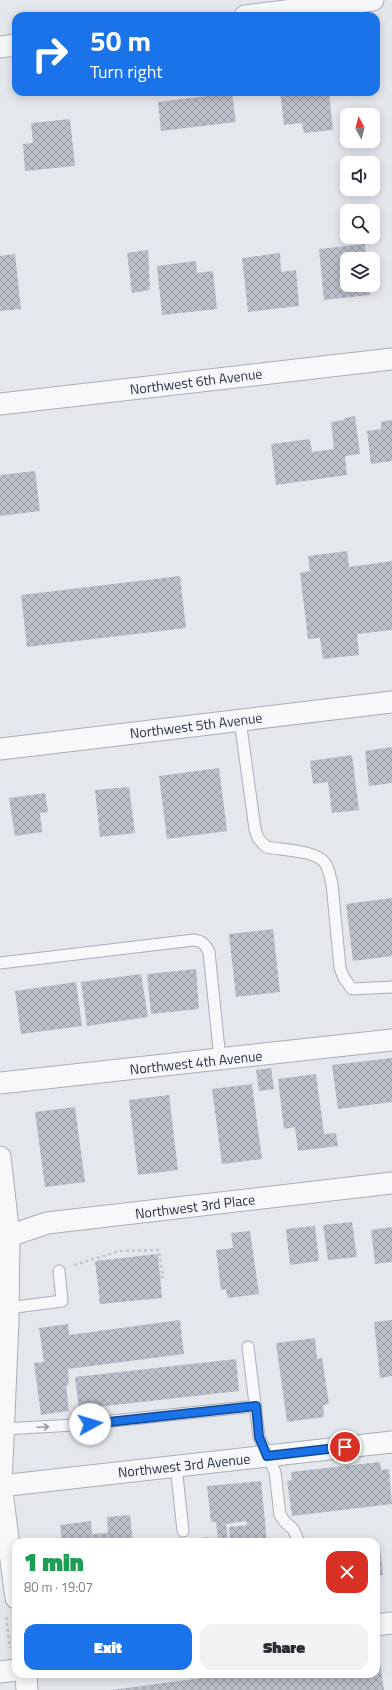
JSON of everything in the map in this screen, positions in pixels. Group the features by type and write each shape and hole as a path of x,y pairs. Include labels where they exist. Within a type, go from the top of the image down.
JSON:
{"street":[{"path":"277,12 373,0"},
{"path":"0,47 12,46"},
{"name":"Northwest 6th Avenue","path":"0,404 392,358"},
{"name":"Northwest 5th Avenue","path":"0,749 392,702"},
{"name":"Northwest 4th Avenue","path":"0,1083 392,1040"},
{"path":"0,1158 8,1308 3,1392 4,1428 1,1485 11,1607"},
{"name":"Northwest 3rd Place","path":"4,1237 47,1223 392,1183"},
{"name":"Northwest 3rd Avenue","path":"1,1485 392,1442"},
{"path":"380,1624 392,1623"},
{"path":"19,1678 28,1690"}],"lane":[{"path":"240,720 255,829 258,838 266,847 314,854 325,862 332,884 340,968 344,978 352,989 392,987"},
{"path":"0,963 194,940 201,941 206,945 209,952 220,1059"},
{"path":"8,1308 62,1301 59,1271"},
{"path":"248,1347 259,1437 275,1472 280,1515 293,1529 297,1538"},
{"path":"4,1428 74,1425 256,1406"},
{"path":"176,1466 184,1531"}],"path":[{"path":"59,1271 120,1250 159,1250 163,1277 160,1277"},
{"path":"11,1607 12,1628"}],"building":[{"path":"207,96 232,96 236,122 161,131 158,102"},
{"path":"280,96 329,96 333,130 304,133 302,123 284,125"},
{"path":"70,119 75,166 25,171 23,144 33,143 31,123"},
{"path":"365,244 366,252 340,252 340,292 370,292 370,295 324,300 319,249"},
{"path":"148,250 150,290 132,293 127,253"},
{"path":"280,253 281,272 296,270 299,306 248,312 242,258"},
{"path":"15,254 21,309 0,311 0,256"},
{"path":"196,261 197,273 213,271 217,309 162,315 157,266"},
{"path":"355,416 360,454 345,456 347,475 276,485 271,444 310,439 312,452 334,449 331,422 344,420 344,418"},
{"path":"392,420 392,461 371,464 367,431 381,429 381,422"},
{"path":"35,471 40,511 0,516 0,475"},
{"path":"347,551 349,567 392,561 392,630 357,634 359,655 323,659 320,638 308,639 300,573 310,571 308,556"},
{"path":"180,576 186,628 27,647 21,595"},
{"path":"392,747 392,783 369,786 365,751"},
{"path":"352,755 359,810 332,813 328,782 313,784 310,761"},
{"path":"219,768 227,831 167,839 159,776"},
{"path":"129,787 135,833 100,837 95,790"},
{"path":"45,793 48,812 40,813 42,832 15,836 9,798"},
{"path":"392,898 392,956 353,961 346,904"},
{"path":"273,929 280,992 236,997 229,934"},
{"path":"196,969 199,1009 151,1014 147,974"},
{"path":"141,974 148,1017 87,1026 81,982"},
{"path":"76,982 82,1026 21,1034 15,991"},
{"path":"392,1058 392,1102 338,1109 332,1065"},
{"path":"271,1068 274,1089 259,1091 256,1070"},
{"path":"316,1074 324,1134 336,1133 338,1146 298,1151 295,1127 284,1129 278,1079"},
{"path":"252,1084 262,1159 222,1164 212,1089"},
{"path":"169,1095 178,1170 138,1175 129,1100"},
{"path":"75,1107 85,1182 45,1187 35,1112"},
{"path":"352,1222 357,1257 328,1260 323,1225"},
{"path":"315,1226 319,1261 290,1265 286,1229"},
{"path":"392,1227 392,1262 375,1264 371,1230"},
{"path":"250,1231 259,1294 228,1298 226,1289 221,1290 216,1250 233,1248 231,1233"},
{"path":"158,1254 162,1298 100,1304 95,1261"},
{"path":"180,1320 184,1354 68,1369 69,1385 66,1385 69,1411 41,1415 34,1363 44,1362 39,1328 68,1324 69,1335"},
{"path":"392,1320 392,1376 380,1378 374,1322"},
{"path":"315,1338 317,1359 322,1358 329,1404 323,1405 324,1417 287,1422 276,1343"},
{"path":"236,1359 239,1391 79,1409 75,1377"},
{"path":"380,1462 381,1470 389,1469 392,1504 292,1516 287,1481 292,1480 291,1472"},
{"path":"261,1481 267,1538 230,1538 229,1527 247,1525 246,1521 226,1524 228,1538 218,1538 216,1522 211,1522 207,1486"},
{"path":"130,1515 133,1538 62,1538 60,1525 91,1521 92,1534 108,1533 107,1517"},
{"path":"380,1547 383,1575 380,1575"},
{"path":"380,1661 384,1690 111,1690 202,1678 380,1678"}],"route":[{"path":"90,1424 256,1406 259,1437 267,1456 345,1447"}]}
